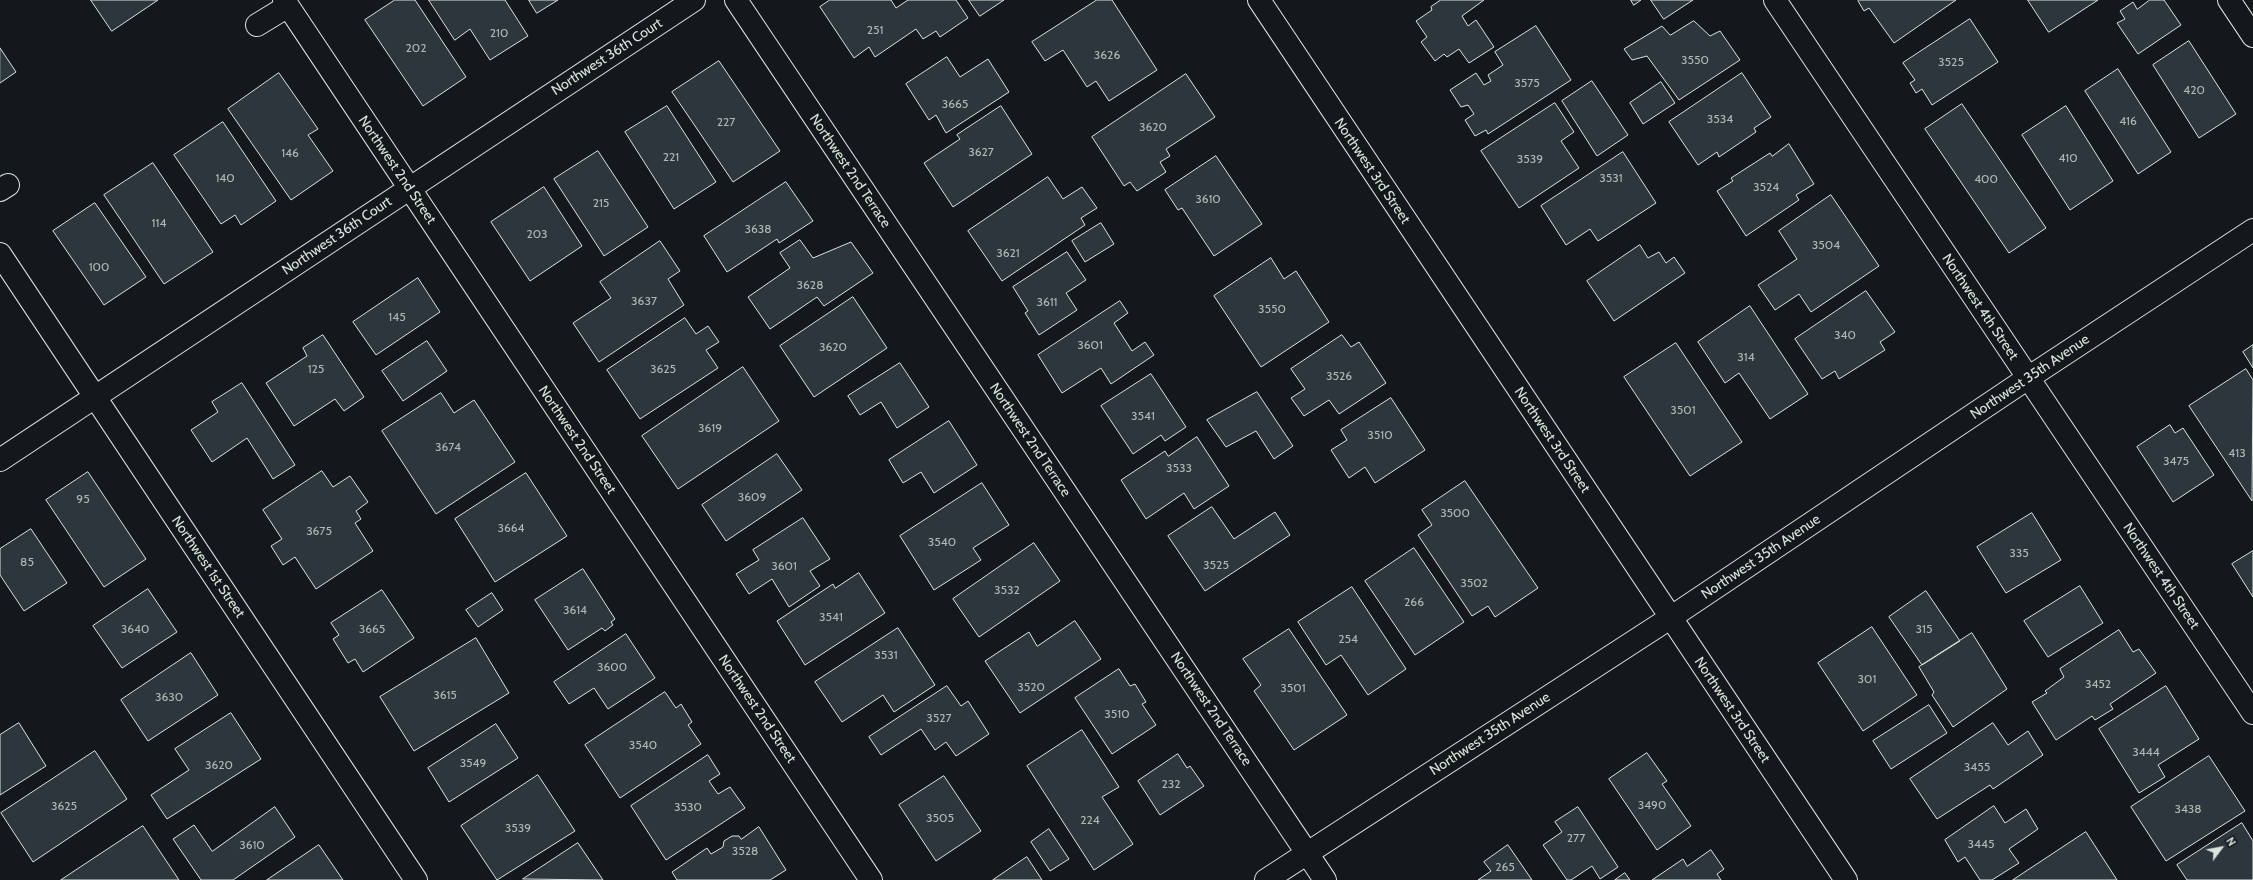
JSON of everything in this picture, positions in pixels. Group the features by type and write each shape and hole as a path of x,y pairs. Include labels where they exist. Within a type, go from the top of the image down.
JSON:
{"street":[{"name":"Northwest 36th Court","path":"0,460 694,0"},
{"name":"Northwest 2nd Terrace","path":"736,0 1324,880"},
{"name":"Northwest 3rd Street","path":"1259,0 1846,880"},
{"name":"Northwest 4th Street","path":"1776,0 2253,713"},
{"path":"2229,0 2253,36"},
{"name":"Northwest 2nd Street","path":"286,3 871,880"},
{"path":"258,25 286,3"},
{"name":"Northwest 35th Avenue","path":"1266,880 1670,618 2028,378 2253,230"},
{"name":"Northwest 1st Street","path":"0,254 416,880"}],"building":[{"path":"91,0 158,0 112,31"},
{"path":"395,0 415,0 466,77 423,106 365,20"},
{"path":"429,0 505,0 528,36 490,60 470,29 455,40"},
{"path":"529,0 558,0 537,13"},
{"path":"830,0 891,0 896,8 908,0 956,0 968,18 940,37 936,31 923,39 916,29 875,57 869,47 854,58 820,7"},
{"path":"969,0 1004,0 980,16"},
{"path":"1097,0 1112,0 1157,70 1109,101 1096,81 1087,87 1063,50 1045,61 1032,42"},
{"path":"1441,0 1484,0 1462,16 1468,26 1476,20 1494,47 1469,63 1459,49 1447,57 1444,54 1435,61 1421,42 1427,37 1416,21 1432,10 1431,7"},
{"path":"1631,0 1641,0 1634,5"},
{"path":"1651,0 1693,0 1664,19"},
{"path":"1956,0 1894,43 1869,8 1864,11 1858,1"},
{"path":"2028,0 2098,0 2049,32"},
{"path":"2150,0 2164,0 2181,25 2138,54 2117,23 2125,19 2120,11 2133,2 2137,9"},
{"path":"1970,19 1998,62 1932,105 1922,89 1916,93 1910,83 1915,80 1903,63"},
{"path":"1694,21 1710,36 1720,31 1740,60 1679,100 1647,56 1632,60 1624,49 1662,26 1670,35"},
{"path":"1536,26 1571,80 1488,134 1486,130 1475,136 1465,120 1474,114 1468,105 1461,107 1450,90 1476,73 1484,85 1491,81 1488,75 1503,65 1495,52"},
{"path":"2189,41 2236,114 2199,138 2153,65"},
{"path":"0,48 16,72 0,83"},
{"path":"947,57 960,77 988,59 1009,92 946,133 936,115 929,120 906,84"},
{"path":"719,61 780,151 733,182 672,92"},
{"path":"2118,69 2171,152 2138,174 2085,91"},
{"path":"279,73 318,129 308,135 333,171 291,200 228,109"},
{"path":"1742,73 1771,117 1754,128 1756,132 1719,157 1717,152 1698,165 1669,122"},
{"path":"1186,74 1215,117 1166,149 1170,156 1160,162 1166,172 1137,191 1130,182 1124,186 1092,137"},
{"path":"1592,81 1628,135 1597,156 1562,101"},
{"path":"1661,82 1675,103 1643,124 1630,103"},
{"path":"1555,103 1574,132 1561,141 1579,168 1519,208 1481,151"},
{"path":"1962,104 2046,228 2009,253 1925,129"},
{"path":"667,106 716,182 674,209 625,132"},
{"path":"1001,106 1032,154 953,207 924,163 960,139 957,135"},
{"path":"2066,106 2113,181 2070,210 2022,135"},
{"path":"223,122 276,201 241,225 235,215 221,224 174,155"},
{"path":"1789,144 1814,184 1796,195 1799,200 1746,236 1717,191 1733,181 1731,178 1770,153 1772,156"},
{"path":"598,151 648,227 604,256 554,179"},
{"path":"1623,152 1656,203 1598,241 1590,229 1566,245 1541,206"},
{"path":"1216,156 1262,224 1214,256 1182,208 1178,210 1165,190"},
{"path":"153,163 213,252 164,284 104,195"},
{"path":"1048,177 1063,199 1082,187 1097,208 1081,218 1085,225 1002,281 968,231"},
{"path":"786,182 813,221 779,243 777,239 727,272 704,236"},
{"path":"544,187 582,246 530,281 491,222"},
{"path":"1831,195 1879,266 1811,312 1799,294 1775,310 1758,285 1797,259 1779,231"},
{"path":"95,203 146,277 104,305 53,231"},
{"path":"1101,223 1114,244 1085,262 1072,241"},
{"path":"800,240 813,258 851,242 873,273 824,306 817,297 770,329 748,297 790,268 780,253"},
{"path":"660,241 680,271 668,279 684,305 599,362 573,323 611,298 600,282"},
{"path":"1640,245 1648,258 1659,252 1666,263 1674,257 1685,273 1614,321 1587,281"},
{"path":"1067,252 1086,280 1066,293 1077,310 1039,335 1025,313 1028,311 1013,287"},
{"path":"1271,258 1284,279 1296,271 1329,322 1261,367 1214,296"},
{"path":"418,278 440,312 376,355 353,322"},
{"path":"1866,291 1895,332 1880,342 1885,350 1839,379 1835,371 1822,379 1795,339"},
{"path":"853,297 887,348 814,397 780,346"},
{"path":"1120,301 1128,313 1114,323 1132,351 1145,342 1154,355 1111,384 1101,368 1062,393 1038,355"},
{"path":"1750,306 1808,394 1770,419 1739,373 1725,383 1698,342"},
{"path":"685,318 696,334 708,326 719,342 706,350 718,368 640,419 607,370"},
{"path":"323,335 364,397 344,411 335,399 294,426 266,383 307,356 303,348"},
{"path":"1342,335 1351,347 1359,342 1386,383 1339,414 1329,400 1304,416 1291,398 1305,389 1291,369"},
{"path":"427,341 447,371 403,401 382,371"},
{"path":"1676,343 1742,442 1690,476 1624,377"},
{"path":"2253,345 2253,368 2243,352"},
{"path":"900,363 929,407 897,428 881,402 860,415 848,396"},
{"path":"743,367 779,421 678,489 642,436"},
{"path":"2246,369 2253,380 2252,501 2189,406"},
{"path":"1151,374 1186,427 1165,441 1161,435 1133,454 1101,406"},
{"path":"242,383 295,465 273,479 247,438 212,462 191,430 218,412 212,402"},
{"path":"1257,392 1293,446 1274,459 1256,431 1226,447 1207,420"},
{"path":"441,393 454,413 474,400 515,462 436,514 382,431"},
{"path":"1391,398 1425,450 1375,483 1365,467 1349,478 1331,450 1347,440 1341,430"},
{"path":"949,421 977,465 934,493 921,472 903,483 889,460"},
{"path":"2170,425 2175,433 2183,428 2214,475 2173,502 2137,447"},
{"path":"1197,437 1229,486 1194,509 1184,493 1146,519 1121,480 1165,451 1168,456"},
{"path":"777,454 802,490 726,541 702,505"},
{"path":"322,471 333,487 350,476 368,502 356,511 361,519 355,523 373,551 316,589 295,557 283,565 271,546 282,539 263,510"},
{"path":"88,472 146,559 104,587 46,500"},
{"path":"526,473 567,536 495,582 455,519"},
{"path":"1465,481 1538,588 1495,617 1488,606 1472,616 1418,535 1432,525 1422,510"},
{"path":"982,483 1009,525 973,548 981,560 934,590 900,536"},
{"path":"1212,507 1234,539 1275,512 1290,535 1205,591 1168,536"},
{"path":"2032,513 2061,560 2006,593 1977,547"},
{"path":"803,518 830,559 810,571 820,586 789,607 772,579 749,594 736,574 759,560 753,550"},
{"path":"31,529 67,583 24,611 0,575 0,549"},
{"path":"1034,543 1060,581 979,637 953,599"},
{"path":"1414,548 1464,622 1415,655 1365,581"},
{"path":"2253,551 2253,597 2232,564"},
{"path":"583,569 615,619 611,622 613,625 605,631 602,628 568,650 535,600"},
{"path":"859,573 885,613 805,665 777,621 833,584 835,588"},
{"path":"2080,586 2103,623 2048,657 2024,621"},
{"path":"1352,587 1406,669 1368,695 1341,655 1326,665 1298,622"},
{"path":"148,589 177,632 122,668 93,626"},
{"path":"382,590 414,638 363,672 355,659 348,663 333,639 339,635 331,623"},
{"path":"1926,591 1960,641 1922,665 1889,617"},
{"path":"492,593 503,610 478,627 466,610"},
{"path":"1075,621 1101,659 1020,713 985,661 1029,632 1037,646"},
{"path":"1872,627 1917,695 1863,731 1818,663"},
{"path":"898,628 935,685 894,712 883,695 842,722 815,682"},
{"path":"1289,629 1347,715 1294,750 1254,691 1261,685 1243,659"},
{"path":"2119,630 2133,652 2139,649 2156,673 2110,704 2113,709 2095,720 2092,716 2056,740 2032,702 2047,693 2045,691 2064,677 2060,669"},
{"path":"1972,633 2007,689 1953,727 1932,695 1934,692 1919,667"},
{"path":"626,634 655,678 608,709 594,688 569,704 554,682"},
{"path":"476,638 509,693 414,751 380,697"},
{"path":"191,653 218,695 148,741 121,700"},
{"path":"1119,669 1130,686 1135,684 1146,702 1142,704 1156,725 1112,754 1075,698"},
{"path":"947,686 961,706 968,701 989,734 956,756 946,742 935,750 921,729 881,755 869,737"},
{"path":"2166,686 2199,739 2158,765 2165,777 2139,793 2099,729"},
{"path":"665,692 676,708 681,704 692,722 688,725 701,744 620,798 585,745"},
{"path":"1929,705 1947,733 1891,769 1873,741"},
{"path":"231,713 261,759 167,819 151,795 189,770 175,749"},
{"path":"19,723 46,766 0,795 0,735"},
{"path":"1993,723 2008,745 2028,731 2043,755 1993,789 1990,785 1937,819 1910,779"},
{"path":"496,724 518,758 449,802 428,768"},
{"path":"1082,730 1119,787 1102,797 1133,844 1094,870 1027,766"},
{"path":"95,751 127,799 33,862 1,813"},
{"path":"1647,753 1667,781 1662,784 1691,826 1657,850 1609,779"},
{"path":"1178,754 1187,768 1190,766 1204,786 1160,815 1138,781"},
{"path":"708,755 720,774 709,781 718,794 730,787 745,808 666,860 631,806"},
{"path":"2209,756 2245,811 2166,861 2131,807"},
{"path":"538,775 575,831 497,880 461,826"},
{"path":"944,776 981,831 936,861 899,805"},
{"path":"1994,806 2005,823 2026,809 2038,829 2009,849 2019,863 1992,880 1980,880 1965,857 1958,862 1945,840"},
{"path":"275,807 295,837 233,880 201,880 173,839 194,825 212,851"},
{"path":"1578,807 1618,867 1600,879 1592,866 1571,880 1567,880 1543,845 1562,832 1555,822"},
{"path":"2242,823 2253,841 2253,880 2187,880 2177,865"},
{"path":"143,826 179,880 61,880"},
{"path":"759,827 786,870 770,880 677,880 672,872 707,848 711,854 723,847 724,841 732,836 739,836 741,839"},
{"path":"1049,829 1069,859 1050,871 1031,842"},
{"path":"2086,832 2117,880 2013,880"},
{"path":"578,843 603,880 523,879"},
{"path":"319,845 343,880 267,880"},
{"path":"1508,845 1532,880 1478,880 1491,871 1484,862"},
{"path":"1711,850 1724,869 1717,874 1721,880 1652,880 1683,859 1687,866"},
{"path":"1027,857 1042,880 993,880"},
{"path":"1625,873 1630,880 1615,880"}]}
